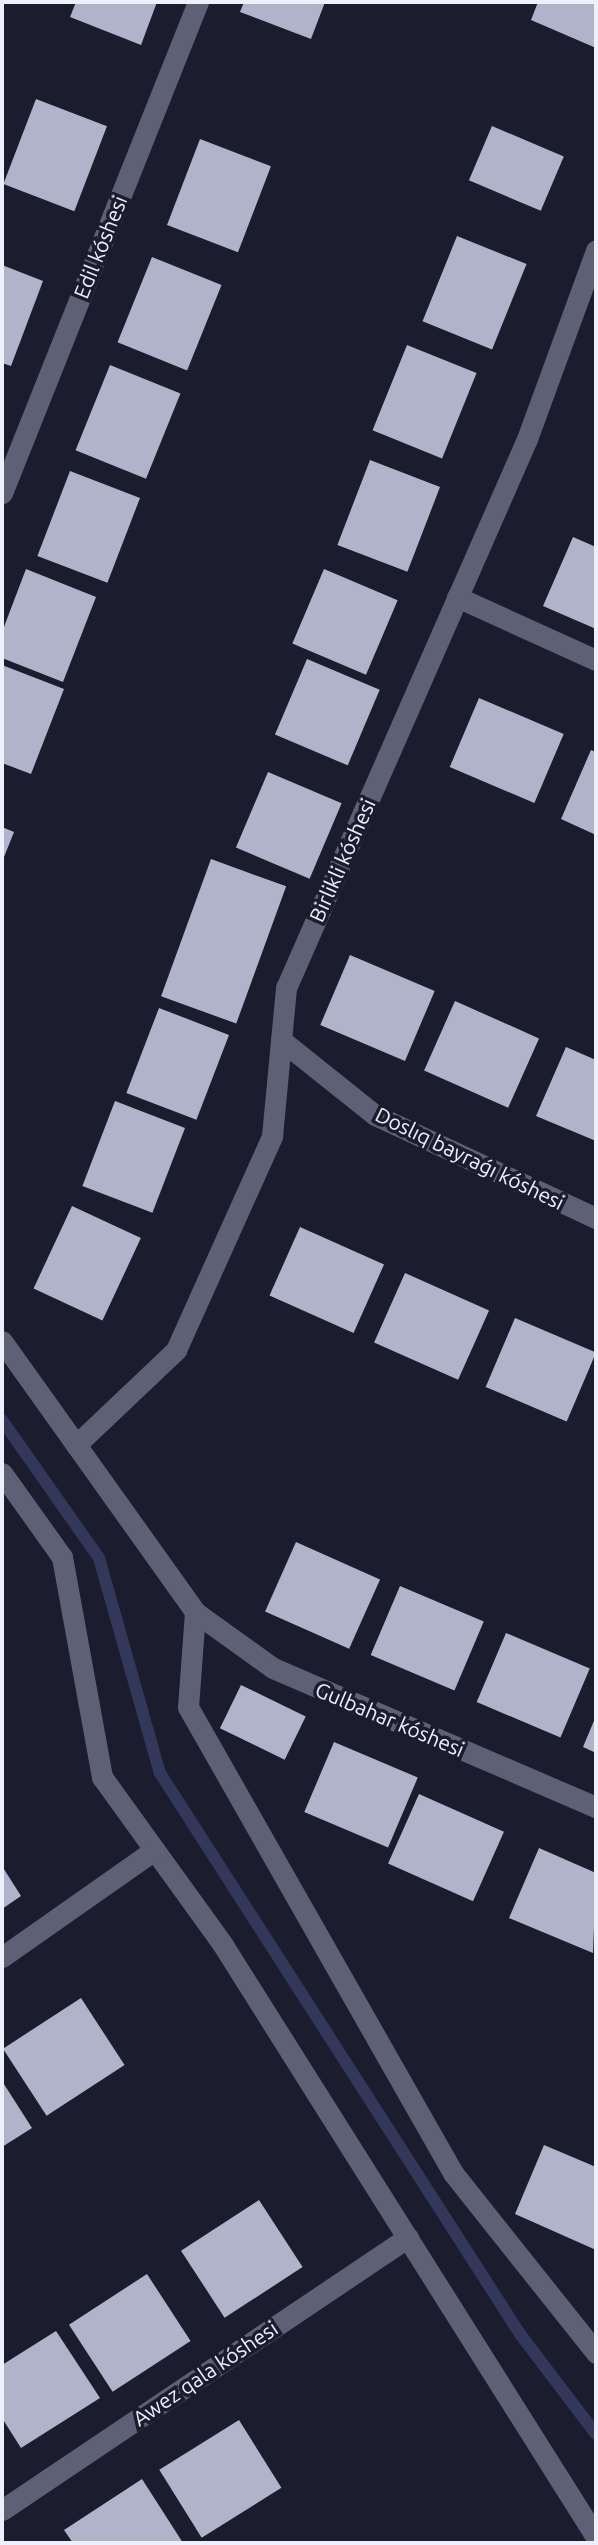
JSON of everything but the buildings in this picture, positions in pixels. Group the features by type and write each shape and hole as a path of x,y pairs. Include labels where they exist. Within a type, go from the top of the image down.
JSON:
{"street":[{"name":"Edil kóshesi","path":"2,493 198,2"},
{"name":"Birlikli kóshesi","path":"76,1445 176,1350 272,1136 286,988 527,439 596,250"},
{"path":"457,597 596,660"},
{"name":"Doslıq bayraǵı kóshesi","path":"281,1040 375,1115 596,1218"},
{"name":"Gulbahar kóshesi","path":"2,1341 195,1612 273,1668 596,1807"},
{"path":"2,1473 62,1557 102,1777 223,1945 596,2536"},
{"path":"195,1612 188,1707 453,2173 596,2353"},
{"path":"2,1957 154,1850"},
{"name":"Awez qala kóshesi","path":"2,2510 408,2237"}],"waterway":[{"path":"2,1420 99,1558 160,1773 520,2334 596,2434"}]}
